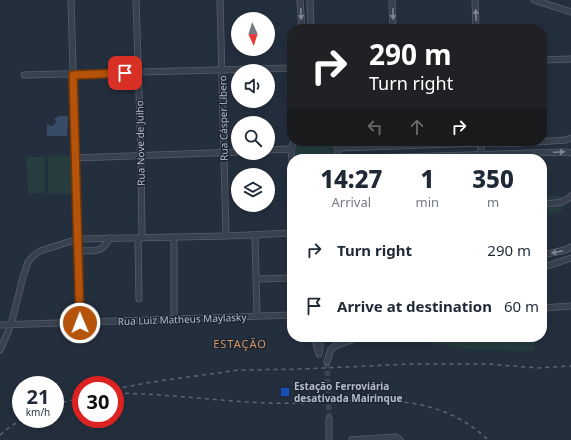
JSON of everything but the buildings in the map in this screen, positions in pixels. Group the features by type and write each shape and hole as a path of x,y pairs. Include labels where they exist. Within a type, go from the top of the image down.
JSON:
{"street":[{"path":"71,0 80,323"},
{"name":"Rua Nove de Julho","path":"136,0 141,155 139,299"},
{"name":"Rua Cásper Líbero","path":"220,0 226,236"},
{"path":"300,0 302,24"},
{"path":"310,0 311,24"},
{"path":"392,0 393,24"},
{"path":"475,0 476,24"},
{"path":"534,0 571,12"},
{"path":"547,60 571,59"},
{"path":"24,75 73,75 287,68"},
{"path":"547,141 568,139"},
{"path":"291,154 292,146"},
{"path":"338,154 338,148 366,146"},
{"path":"275,150 291,149"},
{"path":"75,158 231,152"},
{"path":"532,154 571,153"},
{"path":"547,204 561,203 571,196"},
{"path":"0,350 11,325 28,262 40,251 78,239 287,234"},
{"path":"255,235 256,316"},
{"path":"174,237 174,319"},
{"path":"79,251 101,250 106,246 110,238"},
{"path":"547,254 565,250 571,247"},
{"path":"547,265 562,262 571,258"},
{"path":"256,279 287,278"},
{"path":"547,308 571,306"},
{"name":"Rua Luiz Matheus Maylasky","path":"0,325 287,315"},
{"path":"315,342 319,354 320,342"},
{"path":"328,362 330,351 335,346 346,342"},
{"path":"329,419 330,440"},
{"path":"352,440 396,436 400,440"}],"green space":[{"path":"297,146 332,146 334,154 296,154 295,149"},
{"path":"48,155 72,156 71,194 48,194"},
{"path":"26,157 45,157 45,193 28,194"},
{"path":"547,196 560,196 564,198 565,205 560,212 547,215"},
{"path":"425,342 535,342 534,351 463,349"}],"water":[{"path":"59,116 68,116 67,136 47,136 47,124 51,126 54,125 56,122 54,119"}],"tunnel":[{"path":"327,362 329,419"}],"railway":[{"path":"124,387 239,370 411,364 488,364 538,368 571,366"},
{"path":"124,393 268,403 354,400 383,400 411,403 438,410 464,422 488,440"},
{"path":"64,402 72,400"},
{"path":"0,435 12,426"}],"place":[{"name":"Estação Ferroviária desativada Mairinque","path":"285,392"}],"district":[{"name":"ESTAÇÃO","path":"240,343"}],"route":[{"path":"80,323 73,75 125,73"}]}
